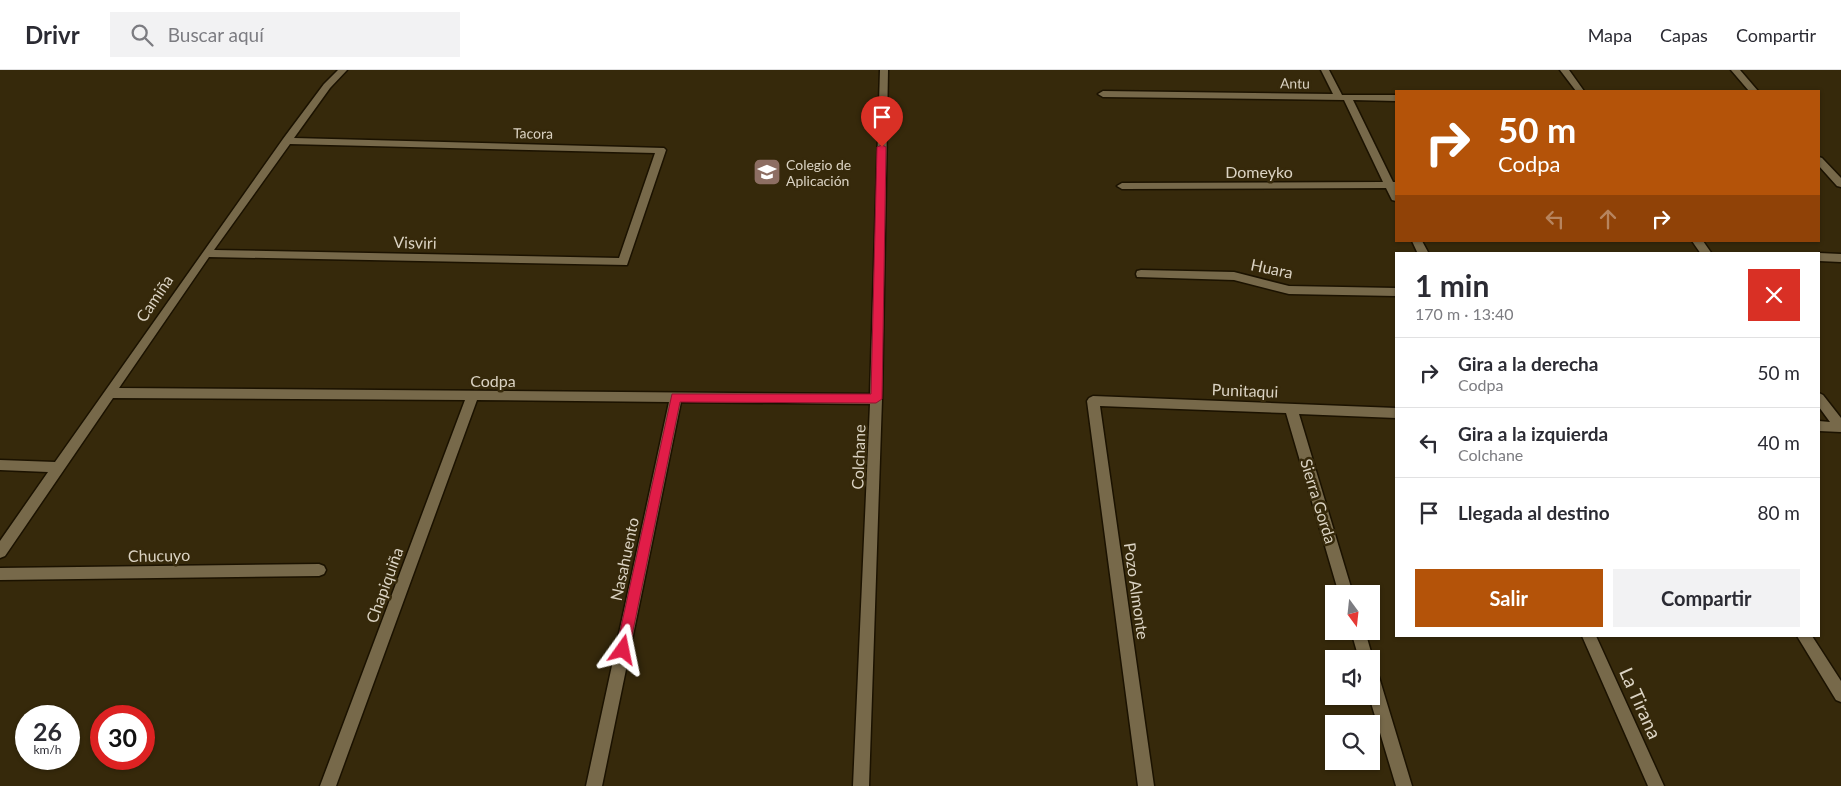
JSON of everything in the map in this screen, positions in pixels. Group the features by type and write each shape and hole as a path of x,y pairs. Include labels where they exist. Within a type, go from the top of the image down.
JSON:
{"street":[{"name":"Camiña","path":"0,552 206,253 286,141 334,77 343,70"},
{"name":"Colchane","path":"861,786 876,399 884,70"},
{"path":"1325,70 1343,97 1393,185"},
{"path":"1564,70 1579,90"},
{"path":"1735,70 1753,90"},
{"name":"Antu","path":"1103,94 1395,98"},
{"name":"Tacora","path":"286,141 660,150 623,262"},
{"path":"1820,161 1841,184"},
{"name":"Domeyko","path":"1122,186 1393,185"},
{"path":"1698,242 1705,252"},
{"name":"Visviri","path":"206,253 623,262"},
{"path":"1820,257 1841,258"},
{"name":"Huara","path":"1141,274 1234,276 1289,290 1395,292"},
{"name":"Codpa","path":"110,393 876,399"},
{"name":"Chapiquiña","path":"328,786 473,396"},
{"name":"Nasahuento","path":"594,786 676,397"},
{"path":"1820,399 1841,427"},
{"name":"Punitaqui","path":"1093,401 1395,412"},
{"name":"Pozo Almonte","path":"1093,401 1146,786"},
{"name":"Sierra Gorda","path":"1291,408 1343,585"},
{"path":"1820,426 1841,427"},
{"path":"0,465 57,467"},
{"name":"Chucuyo","path":"0,574 319,570"},
{"name":"La Tirana","path":"1589,637 1656,786"},
{"path":"1805,637 1841,695"},
{"path":"1379,705 1404,786"}],"place":[{"name":"Colegio de Aplicación","path":"767,172"}],"route":[{"path":"623,650 676,397 876,399 882,147"}]}
